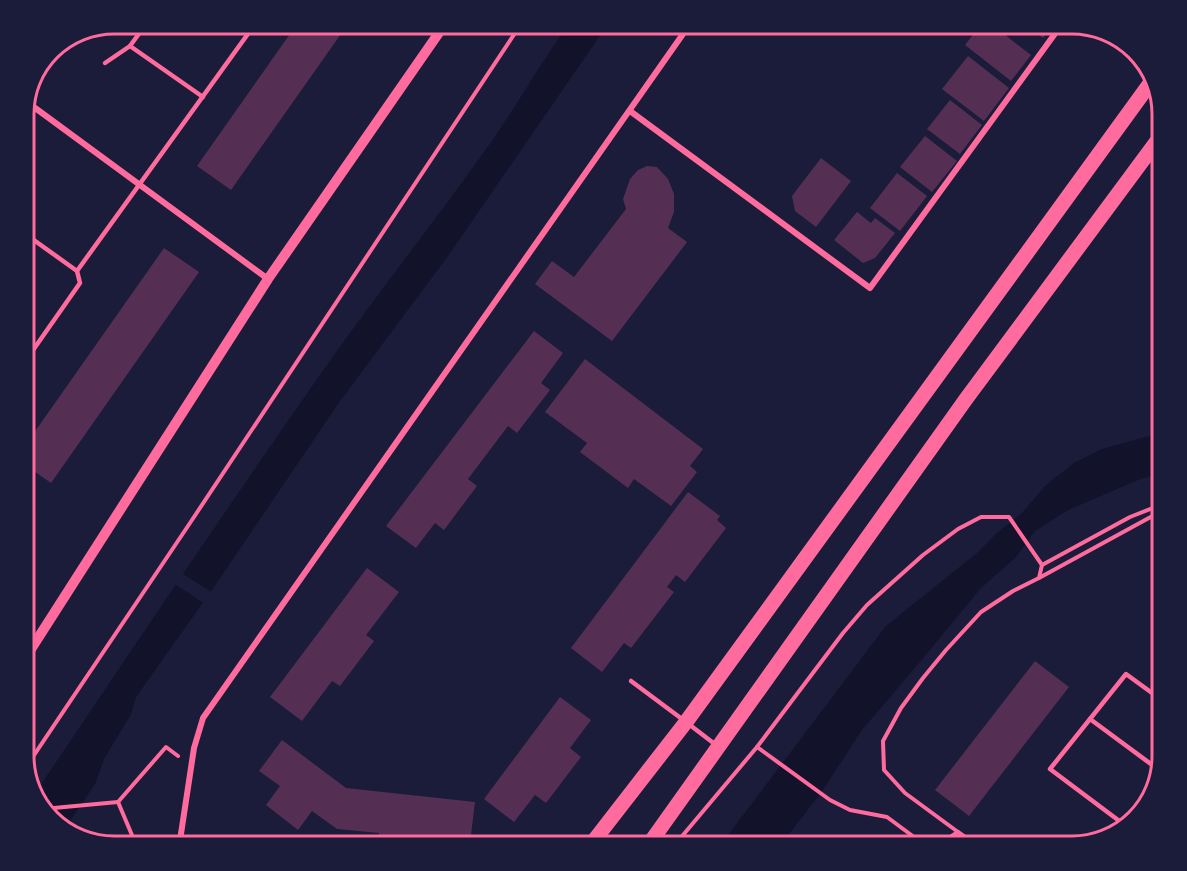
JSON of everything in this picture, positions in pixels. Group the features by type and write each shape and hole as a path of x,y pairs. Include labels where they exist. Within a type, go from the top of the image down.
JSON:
{"main road":[{"path":"598,836 686,722 1147,87"},
{"path":"655,836 966,399 1152,148"}],"street":[{"path":"35,643 268,279 438,34"},
{"path":"181,836 194,748 203,718 683,34"},
{"path":"630,111 870,288 1055,34"},
{"path":"35,108 268,279"}],"lane":[{"path":"105,63 130,46 139,34"},
{"path":"77,271 248,34"},
{"path":"130,46 203,97"},
{"path":"35,241 77,271 80,284 35,347"},
{"path":"1119,821 1050,769 1126,674 1152,693"},
{"path":"631,681 718,747"},
{"path":"1090,719 1151,764"}],"path":[{"path":"35,754 514,34"},
{"path":"1042,565 1152,509"},
{"path":"964,836 905,793 884,770 883,741 901,708 946,650 981,612 1013,591 1152,516"},
{"path":"682,836 757,747 843,633 867,605 923,555 958,529 981,517 1009,517 1042,565 1039,578"},
{"path":"53,808 118,802 166,747 191,765"},
{"path":"757,747 830,800 850,810 887,817 913,836"},
{"path":"118,802 132,836"},
{"path":"952,836 958,832"}],"shaded area":[{"path":"562,34 601,34 448,256 340,401 214,587 136,697 131,714 104,759 95,784 69,822 54,809 40,786 279,433 494,138"},
{"path":"1152,435 1152,476 1068,510 1035,531 1016,557 980,589 861,731 823,790 787,836 727,836 886,626 977,553 1022,513 1045,486 1074,463 1102,449"}],"pier":[{"path":"180,572 213,593 205,604 173,583"}],"building":[{"path":"290,34 341,34 231,190 197,166"},
{"path":"973,34 1004,34 1031,55 1011,81 965,45"},
{"path":"968,56 1009,88 984,121 942,89"},
{"path":"950,100 982,125 960,154 927,129"},
{"path":"925,136 957,161 932,192 900,167"},
{"path":"821,158 851,181 816,227 795,211 792,196"},
{"path":"647,166 657,167 668,179 674,194 674,212 668,228 687,242 612,341 535,284 552,261 574,277 626,209 623,199 630,179 638,170"},
{"path":"897,173 927,196 900,231 870,208"},
{"path":"857,212 871,223 875,218 895,233 875,258 863,263 834,240"},
{"path":"164,248 199,272 51,483 35,472 35,431"},
{"path":"534,331 563,353 541,383 550,390 517,433 508,426 468,479 477,486 444,530 435,523 416,548 386,526"},
{"path":"585,359 703,449 690,466 697,472 671,506 634,479 628,488 580,452 587,443 545,412"},
{"path":"688,492 720,516 717,520 726,528 685,582 676,575 667,587 674,592 631,648 624,643 602,672 571,648"},
{"path":"367,568 399,592 366,635 374,641 340,686 332,681 302,721 270,697"},
{"path":"1035,661 1069,687 969,816 935,790"},
{"path":"560,697 591,720 570,748 581,757 546,803 535,795 514,822 484,799"},
{"path":"282,740 346,788 475,802 471,836 379,836 379,833 337,829 312,811 298,830 266,805 280,786 259,771"}]}
